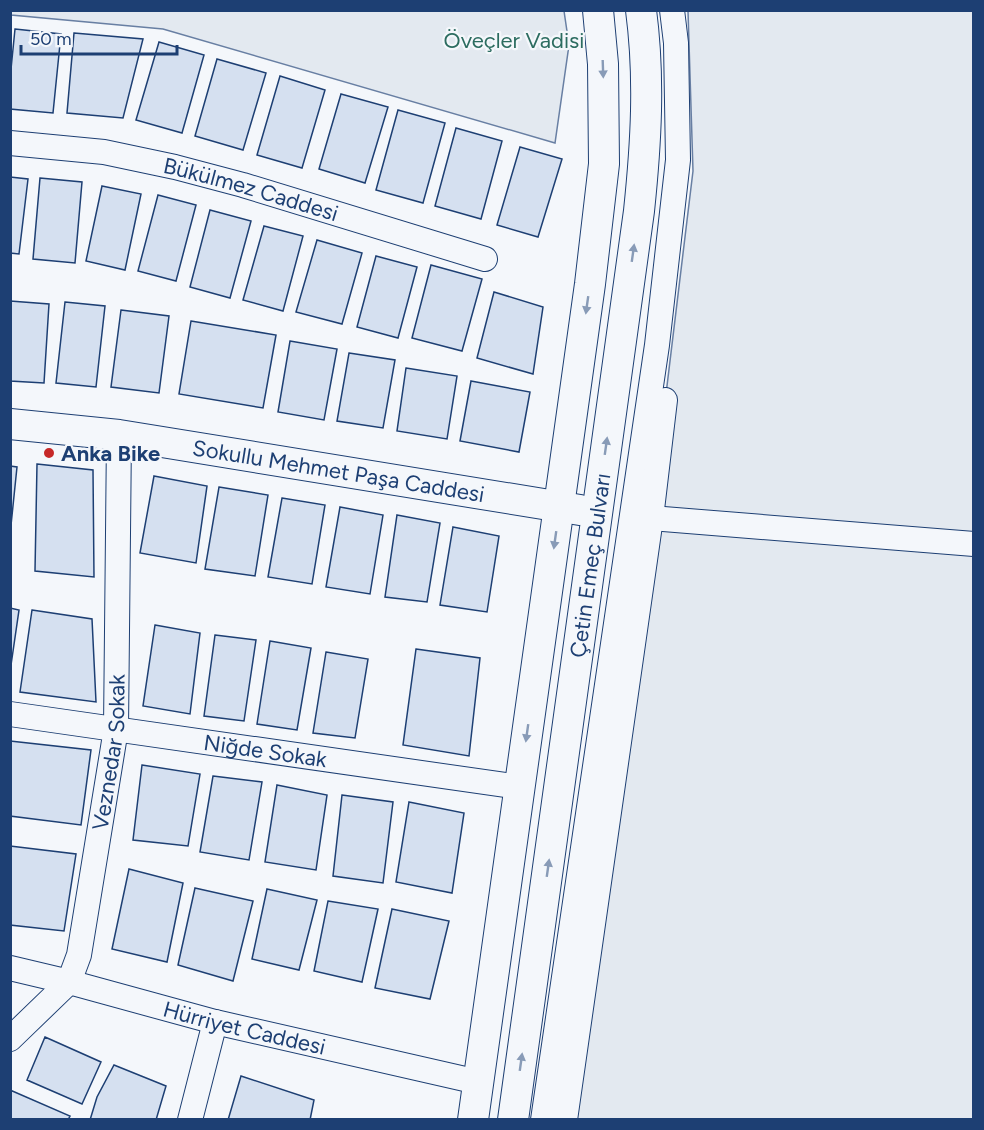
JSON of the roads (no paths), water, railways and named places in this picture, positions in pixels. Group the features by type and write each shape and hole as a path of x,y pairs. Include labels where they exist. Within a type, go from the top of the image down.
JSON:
{"main road":[{"name":"Çetin Emeç Bulvarı","path":"473,1119 588,295 604,164 603,64 598,10"},
{"name":"Çetin Emeç Bulvarı","path":"513,1119 639,211 646,136 644,37 641,10"},
{"name":"Sokullu Mehmet Paşa Caddesi","path":"10,424 119,435 597,513"}],"street":[{"path":"543,1119 657,345 678,160 676,43 672,10"},
{"path":"565,1119 651,518 693,171 688,10"},
{"name":"Bükülmez Caddesi","path":"10,143 104,152 186,170 243,185 485,259"},
{"name":"Veznedar Sokak","path":"10,1039 69,982 79,955 116,729 119,435"},
{"path":"651,518 974,544"},
{"name":"Niğde Sokak","path":"10,714 519,787"},
{"name":"Hürriyet Caddesi","path":"10,968 215,1022 478,1082"},
{"path":"190,1119 215,1022"}],"place":[{"name":"Anka Bike","path":"49,453"}],"park label":[{"name":"Öveçler Vadisi","path":"514,40"}]}
